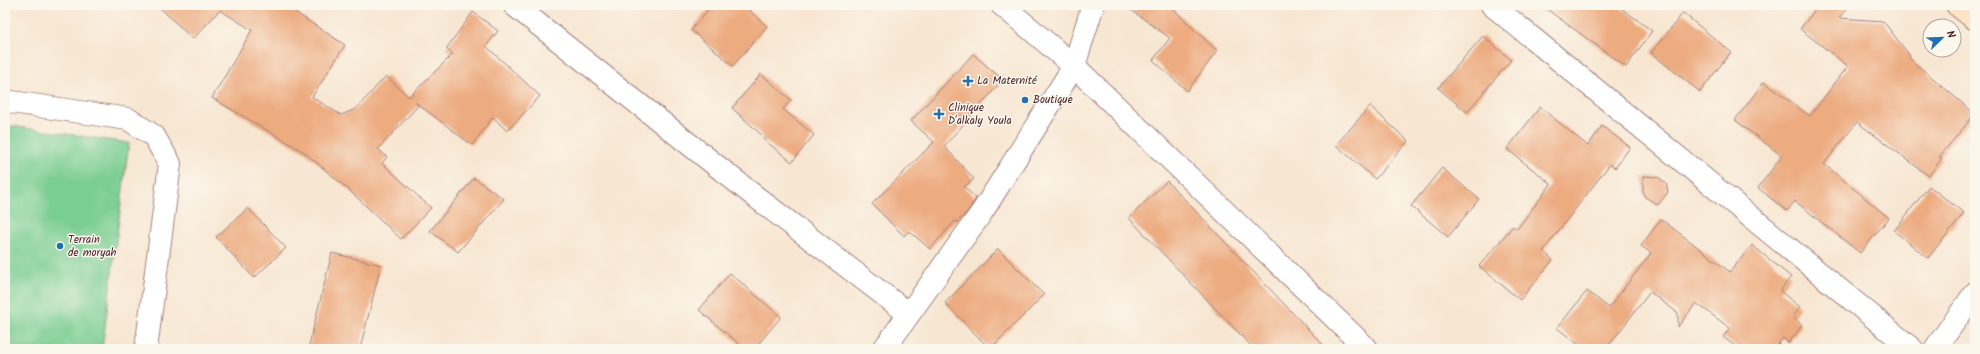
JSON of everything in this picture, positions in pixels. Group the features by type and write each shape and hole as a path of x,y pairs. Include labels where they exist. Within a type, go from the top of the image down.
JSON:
{"street":[{"path":"514,5 752,194 909,314"},
{"path":"1002,5 1074,66 1367,349"},
{"path":"884,349 982,212 1074,66 1093,5"},
{"path":"1492,5 1912,349"},
{"path":"1957,5 1975,19"},
{"path":"5,101 128,119 154,136 170,164 146,349"},
{"path":"1935,349 1975,293"}],"green space":[{"name":"Terrain de moryah","path":"5,125 129,143 102,349 5,349"}],"building":[{"path":"157,5 284,5 345,45 312,97 341,115 356,109 386,76 409,97 453,54 446,49 473,12 498,31 486,46 540,96 507,131 493,117 472,145 415,102 418,106 378,149 387,157 382,163 431,208 401,239 349,190 304,152 212,98 252,30 220,10 193,39"},
{"path":"712,5 743,5 767,26 733,66 691,30"},
{"path":"1124,5 1169,5 1217,51 1187,91 1153,60 1170,38"},
{"path":"1541,5 1617,5 1652,31 1626,67"},
{"path":"1819,5 1850,5 1839,18 1883,21 1910,56 1909,58 1975,114 1939,157 1942,158 1929,176 1857,122 1824,164 1889,218 1860,253 1795,201 1787,211 1758,188 1782,156 1735,120 1764,82 1810,116 1848,66 1800,29"},
{"path":"1683,13 1731,52 1700,92 1651,53"},
{"path":"1483,36 1511,60 1467,112 1438,88"},
{"path":"973,54 1003,80 944,146 974,179 964,187 976,198 968,211 957,222 955,221 930,249 909,231 904,236 872,204 934,142 911,121"},
{"path":"761,74 791,100 783,109 814,135 792,162 763,139 764,137 732,108"},
{"path":"1370,106 1408,141 1375,179 1336,145"},
{"path":"1540,107 1588,146 1602,126 1630,147 1615,168 1610,164 1543,251 1553,260 1520,300 1479,266 1513,226 1517,229 1551,184 1507,149"},
{"path":"1442,168 1479,199 1448,237 1411,206"},
{"path":"1643,176 1658,177 1666,183 1668,192 1658,205 1645,197 1643,192"},
{"path":"474,178 504,199 458,252 430,231"},
{"path":"1167,181 1327,349 1254,349 1129,218"},
{"path":"1929,186 1964,213 1928,258 1894,231"},
{"path":"248,208 286,248 254,278 216,237"},
{"path":"1661,219 1730,272 1752,245 1791,277 1780,291 1800,307 1793,317 1802,325 1789,343 1783,338 1774,349 1739,349 1723,337 1730,328 1696,303 1678,327 1678,313 1650,292 1606,349 1584,349 1557,328 1587,291 1609,308 1651,253 1641,246"},
{"path":"998,249 1044,295 990,349 945,303"},
{"path":"332,253 381,265 360,349 308,349"},
{"path":"730,273 781,317 754,349 745,349 699,310"}],"place":[{"name":"La Maternité","path":"968,81"},
{"name":"Boutique","path":"1025,100"},
{"name":"Clinique D'alkaly Youla","path":"939,114"},
{"name":"Terrain de moryah","path":"60,246"}]}
